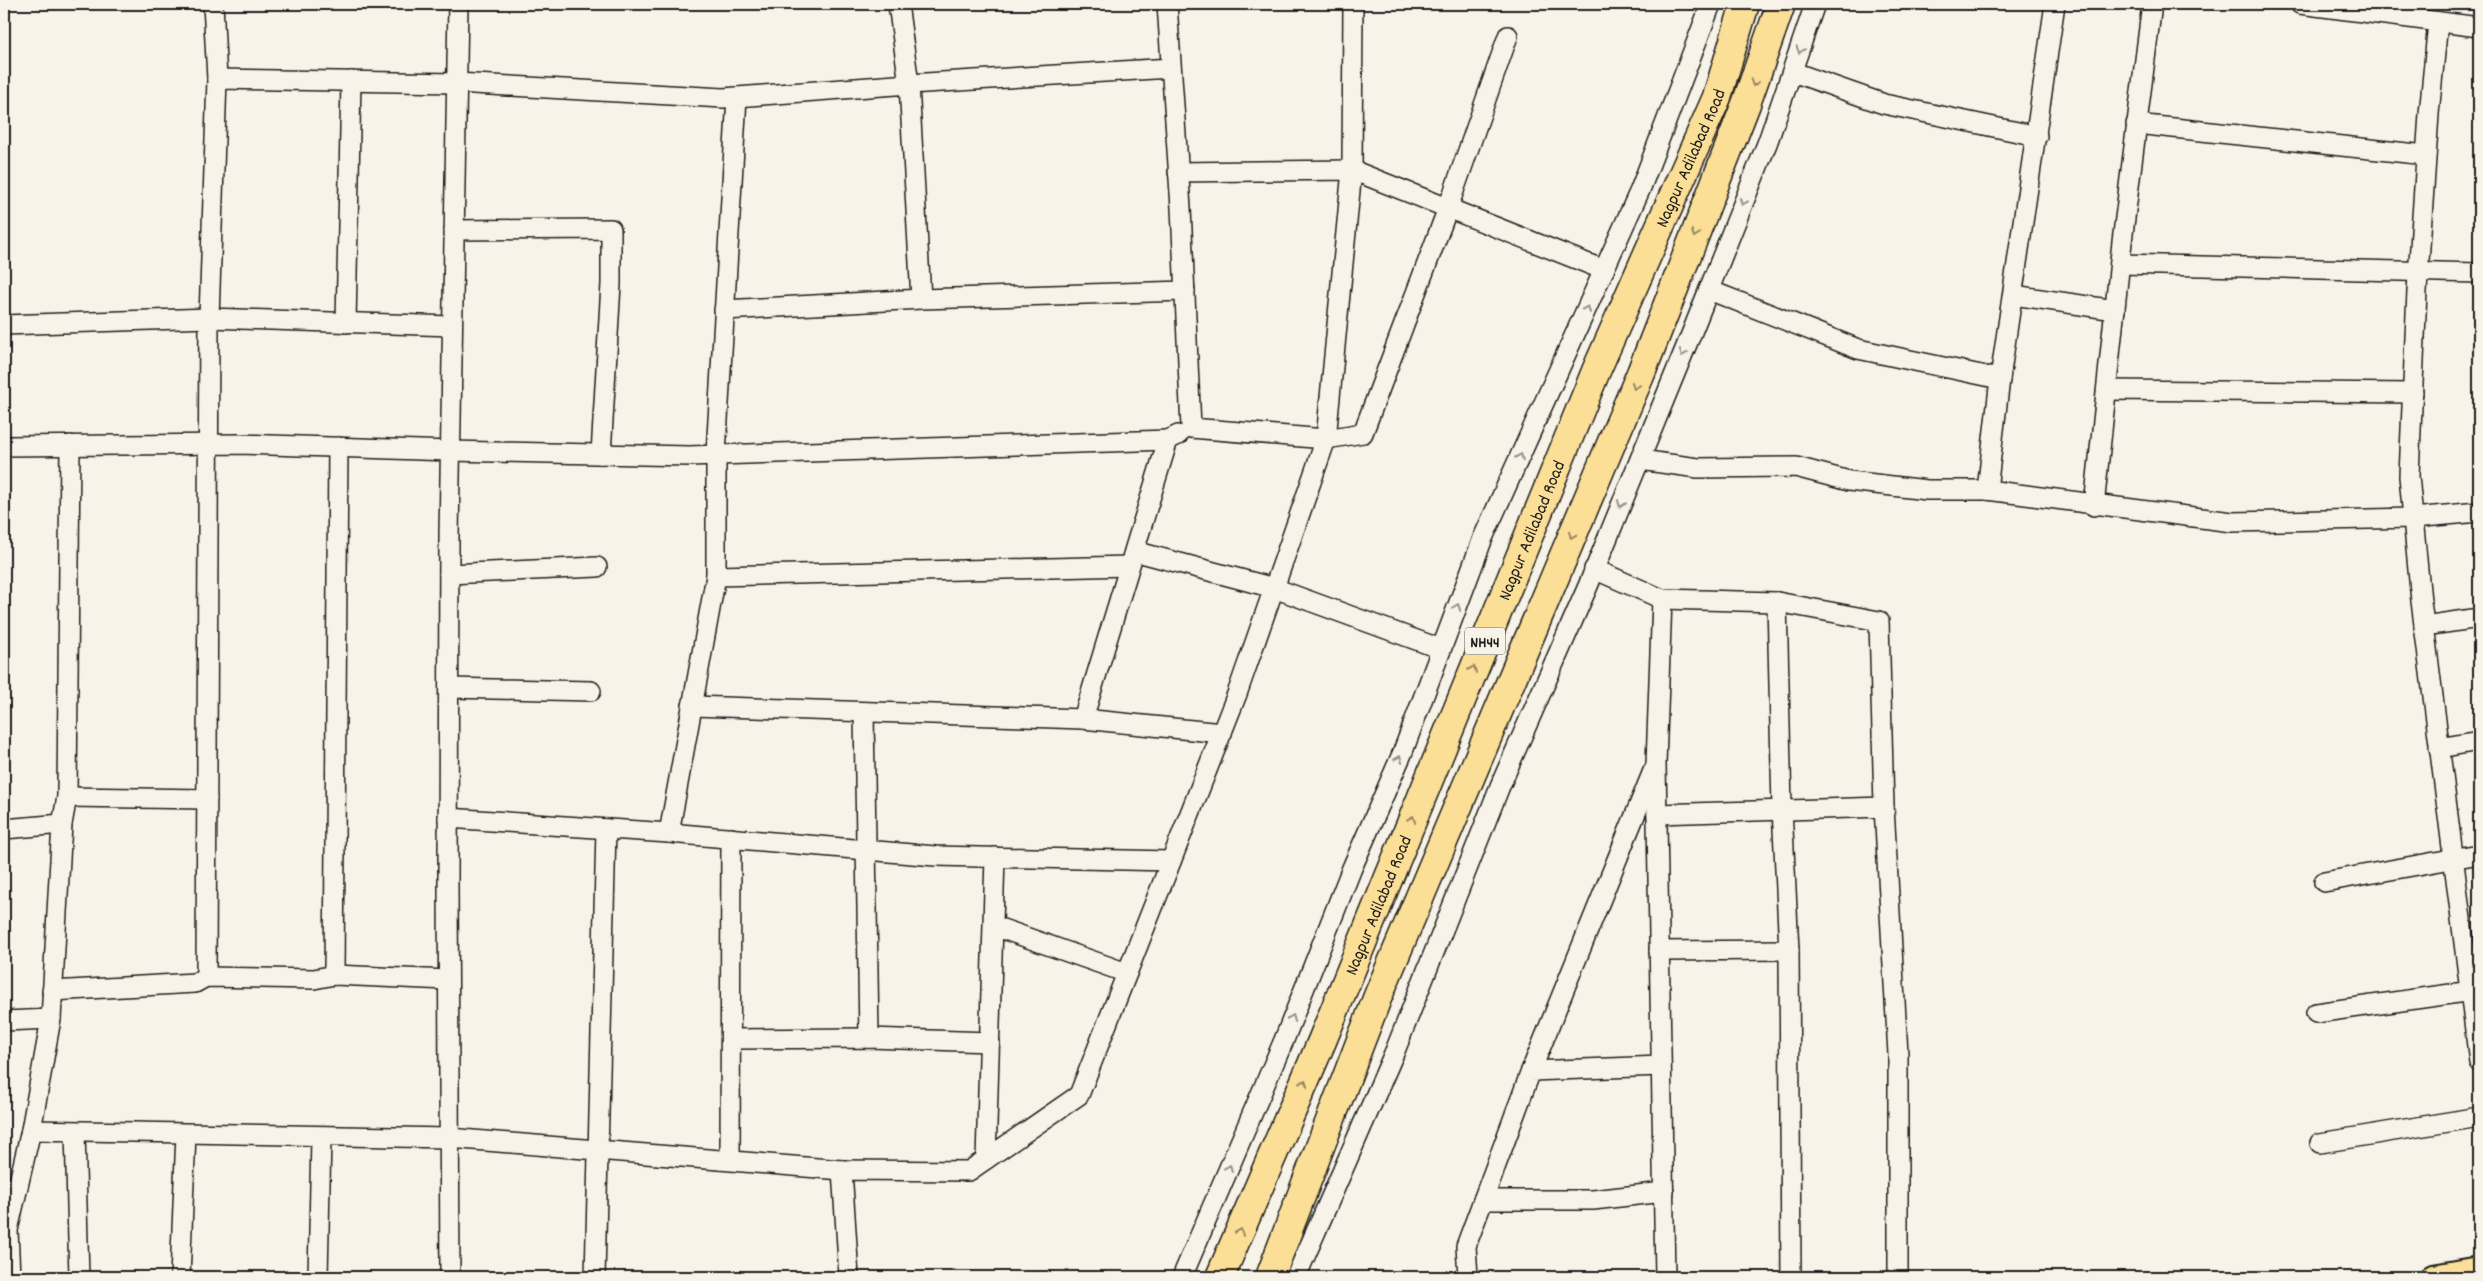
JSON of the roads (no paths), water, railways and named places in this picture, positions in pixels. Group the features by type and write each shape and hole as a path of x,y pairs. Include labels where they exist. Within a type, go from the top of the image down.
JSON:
{"highway":[{"name":"Nagpur Adilabad Road","path":"1220,1277 1322,1041 1596,371 1717,96 1745,4"},
{"name":"Nagpur Adilabad Road","path":"1270,1277 1378,996 1641,373 1746,104 1781,4"}],"main road":[{"path":"2432,1277 2479,1269"}],"street":[{"path":"206,977 208,318 217,79 213,4"},
{"path":"450,1277 448,980 449,574 458,4"},
{"path":"898,4 908,84 921,299"},
{"path":"1167,4 1185,291 1191,428"},
{"path":"31,1130 450,1138 842,1170 969,1171 1079,1095 1222,733 1326,439 1352,170 1352,4"},
{"path":"1182,1277 1284,1040 1352,868 1402,754 1483,538 1640,190 1711,4"},
{"path":"1296,1277 1395,1051 1500,786 1640,460 1793,72 1815,4"},
{"path":"1988,490 2000,379 2056,4"},
{"path":"2094,506 2136,124 2152,4"},
{"path":"2300,4 2479,27"},
{"path":"2438,22 2418,273 2409,476 2424,626 2439,748 2475,991 2479,1062"},
{"path":"4,446 209,444 601,454 716,454 1168,440 1191,428 1326,439 1363,433 1448,208 1508,36"},
{"path":"217,79 456,83 723,98 908,84 1171,68"},
{"path":"1793,72 1884,104 2036,136"},
{"path":"346,323 351,81"},
{"path":"669,833 716,576 716,454 737,96"},
{"path":"2136,124 2426,155"},
{"path":"1178,172 1352,170 1604,270"},
{"path":"454,230 611,229 611,284 601,454"},
{"path":"2120,264 2418,273 2479,273"},
{"path":"1708,290 1858,349 2000,379"},
{"path":"724,310 921,299 1185,291"},
{"path":"2013,295 2115,310"},
{"path":"4,325 208,318 452,326"},
{"path":"1565,357 1596,371"},
{"path":"2107,390 2413,393"},
{"path":"1082,719 1168,440"},
{"path":"10,1277 6,1230 31,1130 51,1019 62,824 67,797 70,445"},
{"path":"334,975 338,447"},
{"path":"1640,460 1698,468 1796,467 1849,481 1917,489 1988,490 2066,499 2094,506 2232,522 2413,518 2479,512"},
{"path":"716,576 1132,558 1274,588 1441,649"},
{"path":"449,574 597,568"},
{"path":"1594,569 1662,598 1777,602 1879,622 1884,807 1898,1054 1898,1277"},
{"path":"1662,598 1656,764 1665,1277"},
{"path":"1777,602 1782,808 1789,950 1791,1277"},
{"path":"2424,626 2479,618"},
{"path":"449,688 591,691"},
{"path":"692,706 1082,719 1222,733"},
{"path":"864,712 869,1038"},
{"path":"2439,748 2479,741"},
{"path":"1468,1277 1466,1246 1532,1071 1656,764"},
{"path":"67,797 207,799"},
{"path":"1657,814 1782,808 1884,807"},
{"path":"448,818 669,833 935,856 1171,861"},
{"path":"4,829 62,824"},
{"path":"595,1277 606,829"},
{"path":"730,1160 731,838"},
{"path":"2324,882 2479,854"},
{"path":"986,1159 995,857"},
{"path":"994,926 1127,973"},
{"path":"1659,951 1789,950"},
{"path":"52,991 195,983 206,977 314,979 334,975 448,980"},
{"path":"2316,1013 2475,991"},
{"path":"4,1021 51,1019"},
{"path":"731,1039 869,1038 990,1042"},
{"path":"1532,1071 1661,1066"},
{"path":"2320,1143 2479,1117"},
{"path":"75,1132 79,1277"},
{"path":"180,1277 186,1134"},
{"path":"318,1277 322,1137"},
{"path":"842,1170 848,1277"},
{"path":"1483,1200 1593,1200 1664,1192"}]}
